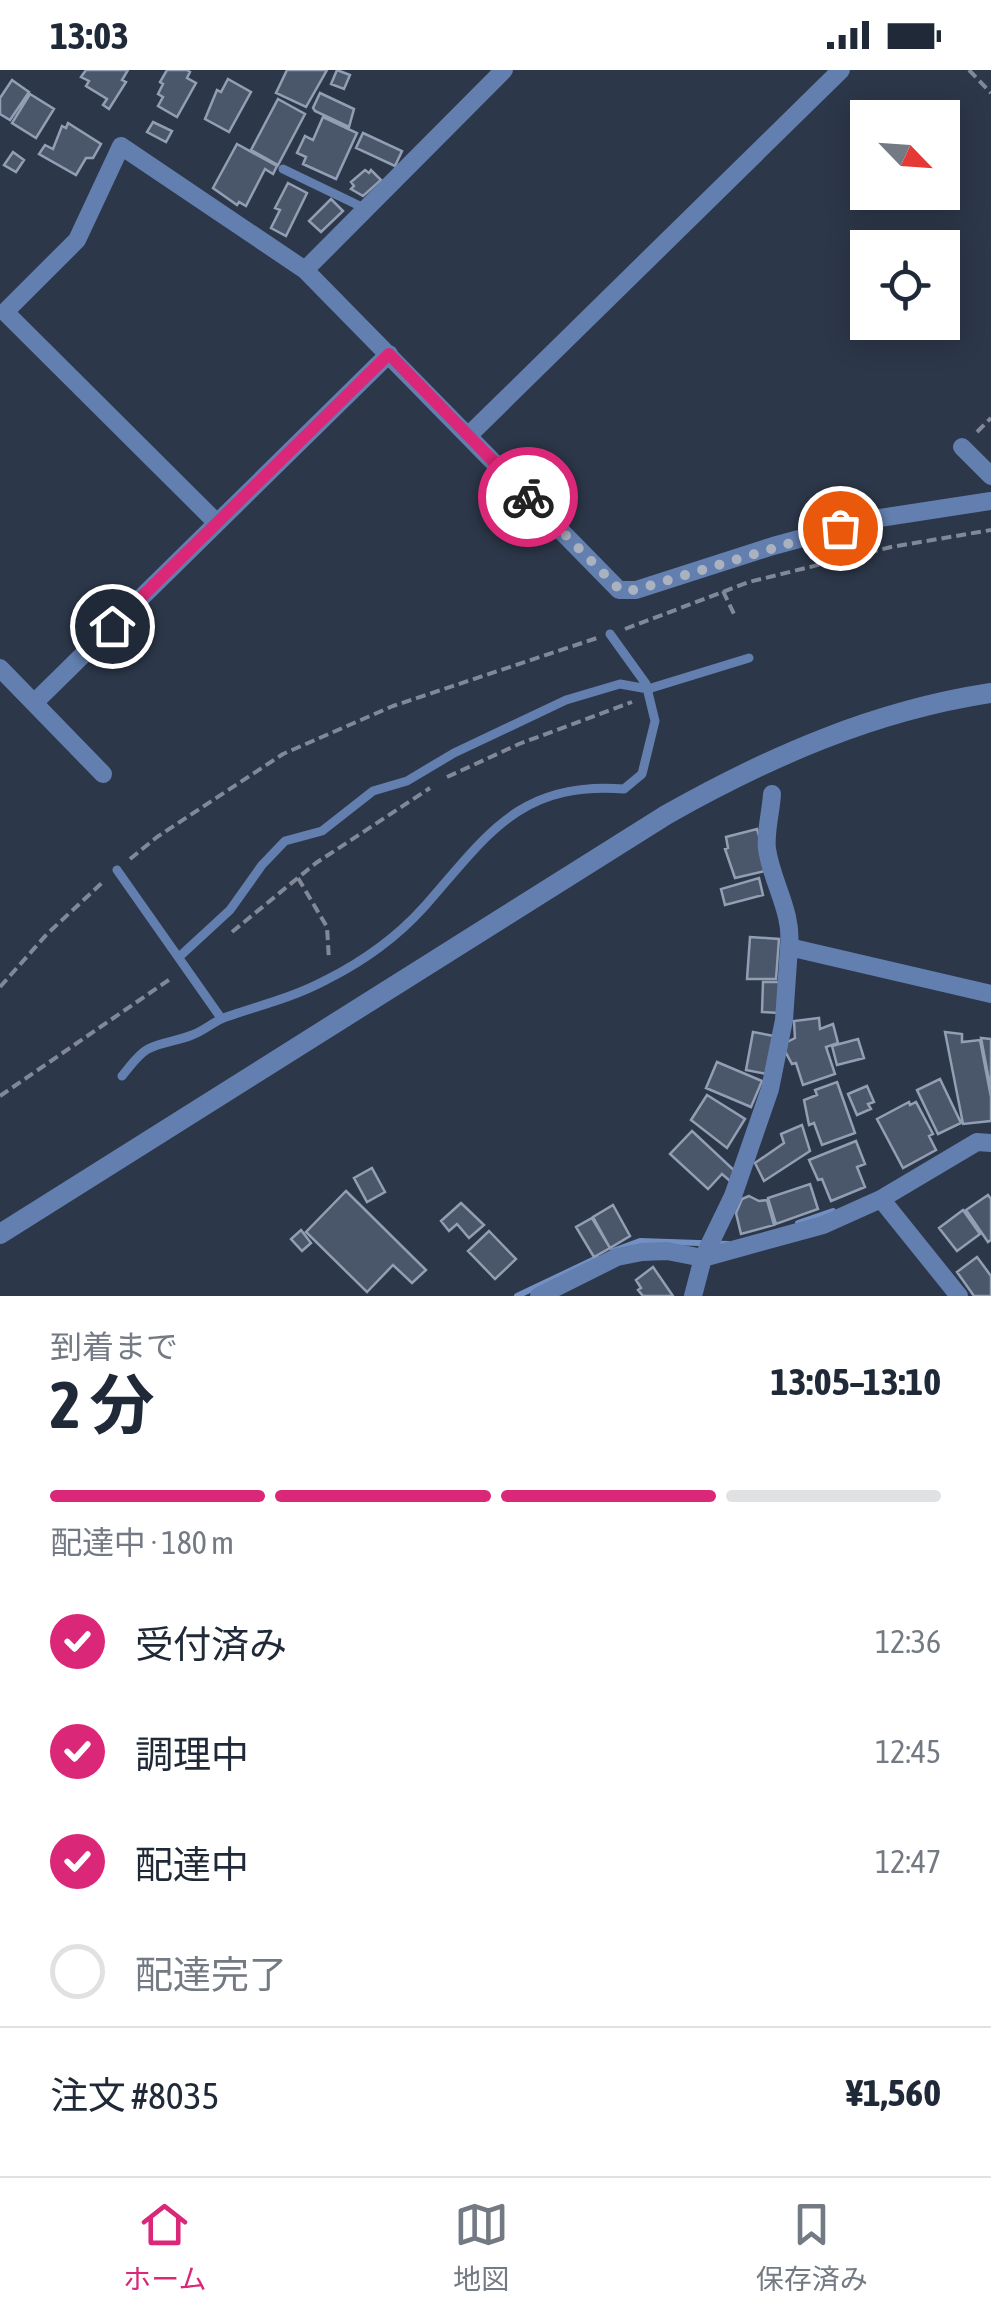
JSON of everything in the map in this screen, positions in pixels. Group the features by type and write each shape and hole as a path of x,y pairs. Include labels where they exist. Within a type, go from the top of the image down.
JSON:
{"street":[{"path":"305,270 504,70"},
{"path":"468,435 841,70"},
{"path":"218,522 5,312 77,240 121,146 305,270 620,590 636,590 873,519 991,502"},
{"path":"34,703 389,354"},
{"path":"962,447 991,476"},
{"path":"0,668 103,774"},
{"path":"0,1234 634,834 731,778 851,727 991,693"},
{"path":"693,1296 703,1258 733,1196 770,1089 784,1020 791,927 766,843 772,794"},
{"path":"789,947 991,994"},
{"path":"539,1296 617,1257 667,1252 703,1258 823,1225 881,1198 978,1142 991,1143"},
{"path":"881,1198 959,1296"}],"lane":[{"path":"283,169 364,208"},
{"path":"122,1076 146,1050 194,1035 222,1018 286,1000 375,951 422,910 470,851 502,820 570,791 624,789 642,774 655,721 648,692 610,634"},
{"path":"178,957 230,910 284,841 322,831 373,791 406,781 454,753 566,700 620,684 648,692 749,658"},
{"path":"117,870 222,1018"}],"path":[{"path":"968,70 991,93"},
{"path":"0,987 47,934 157,837 283,754 393,706 610,634 724,590 891,547 991,530"},
{"path":"724,590 734,616"},
{"path":"232,932 298,878 444,779 648,692"},
{"path":"298,878 327,927 330,978"},
{"path":"0,1096 186,968"}],"building":[{"path":"86,70 128,70 122,80 126,82 109,109 103,105 107,99 86,86 89,81 81,77"},
{"path":"167,70 187,70 187,78 196,83 177,117 158,106 163,97 158,94 163,84 160,82"},
{"path":"287,70 327,70 306,107 276,93"},
{"path":"337,70 350,75 344,89 331,84"},
{"path":"228,79 251,92 229,132 205,119 217,90 221,92"},
{"path":"12,80 29,92 10,120 0,114 0,98"},
{"path":"320,93 354,109 349,127 315,111"},
{"path":"30,94 54,109 36,138 12,123"},
{"path":"278,99 305,114 278,165 251,150"},
{"path":"323,117 357,133 336,179 303,164 306,157 297,153 305,136 313,140"},
{"path":"153,122 172,131 166,142 147,132"},
{"path":"68,123 101,144 76,175 39,154 45,145 53,149 62,126 66,128"},
{"path":"363,133 402,151 395,166 356,148"},
{"path":"237,144 277,166 273,174 265,169 246,206 239,202 237,205 213,188"},
{"path":"13,152 24,160 16,172 4,165"},
{"path":"365,170 371,170 381,180 363,196 351,189 351,182"},
{"path":"288,183 307,193 286,236 271,228 280,210 275,208"},
{"path":"331,199 343,211 321,232 309,221"},
{"path":"757,829 769,870 735,878 725,849 726,837"},
{"path":"759,878 763,895 725,905 721,889"},
{"path":"750,937 779,939 776,979 747,979"},
{"path":"763,982 780,982 779,1013 762,1012"},
{"path":"819,1018 820,1029 833,1024 838,1043 826,1047 835,1074 803,1085 796,1063 792,1064 785,1051 787,1042 795,1038 794,1021"},
{"path":"753,1032 774,1036 767,1074 746,1070"},
{"path":"945,1032 962,1034 962,1042 980,1040 991,1097 991,1121 963,1124"},
{"path":"981,1038 991,1039 991,1091"},
{"path":"858,1039 864,1058 837,1065 832,1046"},
{"path":"717,1062 762,1081 751,1107 706,1088"},
{"path":"940,1079 961,1123 938,1134 917,1090"},
{"path":"837,1082 855,1133 822,1145 814,1123 809,1125 804,1100 817,1095 815,1090"},
{"path":"867,1086 874,1102 868,1104 871,1109 857,1115 848,1094"},
{"path":"707,1095 745,1119 727,1148 691,1120"},
{"path":"916,1102 933,1134 929,1136 936,1150 903,1168 877,1119"},
{"path":"802,1125 810,1151 764,1181 755,1163 784,1143 781,1134"},
{"path":"692,1131 737,1173 730,1181 722,1174 708,1189 670,1154"},
{"path":"856,1141 865,1164 857,1167 865,1187 831,1201 809,1160"},
{"path":"372,1168 385,1192 367,1202 354,1178"},
{"path":"810,1184 818,1209 776,1224 768,1198"},
{"path":"346,1191 426,1270 412,1283 393,1265 367,1292 306,1232"},
{"path":"988,1195 991,1240 988,1242 966,1210"},
{"path":"749,1196 767,1200 774,1225 741,1234 736,1213 742,1199"},
{"path":"461,1203 484,1225 469,1238 457,1224 449,1231 441,1221"},
{"path":"613,1205 630,1236 610,1248 593,1217"},
{"path":"963,1210 980,1234 957,1251 939,1228"},
{"path":"592,1218 610,1248 594,1257 576,1227"},
{"path":"301,1230 311,1243 302,1251 291,1239"},
{"path":"489,1231 516,1259 495,1279 468,1251"},
{"path":"977,1257 991,1276 991,1296 974,1296 957,1272"},
{"path":"653,1267 673,1296 643,1296 638,1290 641,1288 636,1280"}],"waterway":[{"path":"798,1223 833,1211"},
{"path":"613,1251 640,1241 728,1244"},
{"path":"517,1296 597,1258"}],"way so far":[{"path":"528,497 620,590 636,590 840,528"}],"route":[{"path":"112,626 389,354 528,497"}]}
